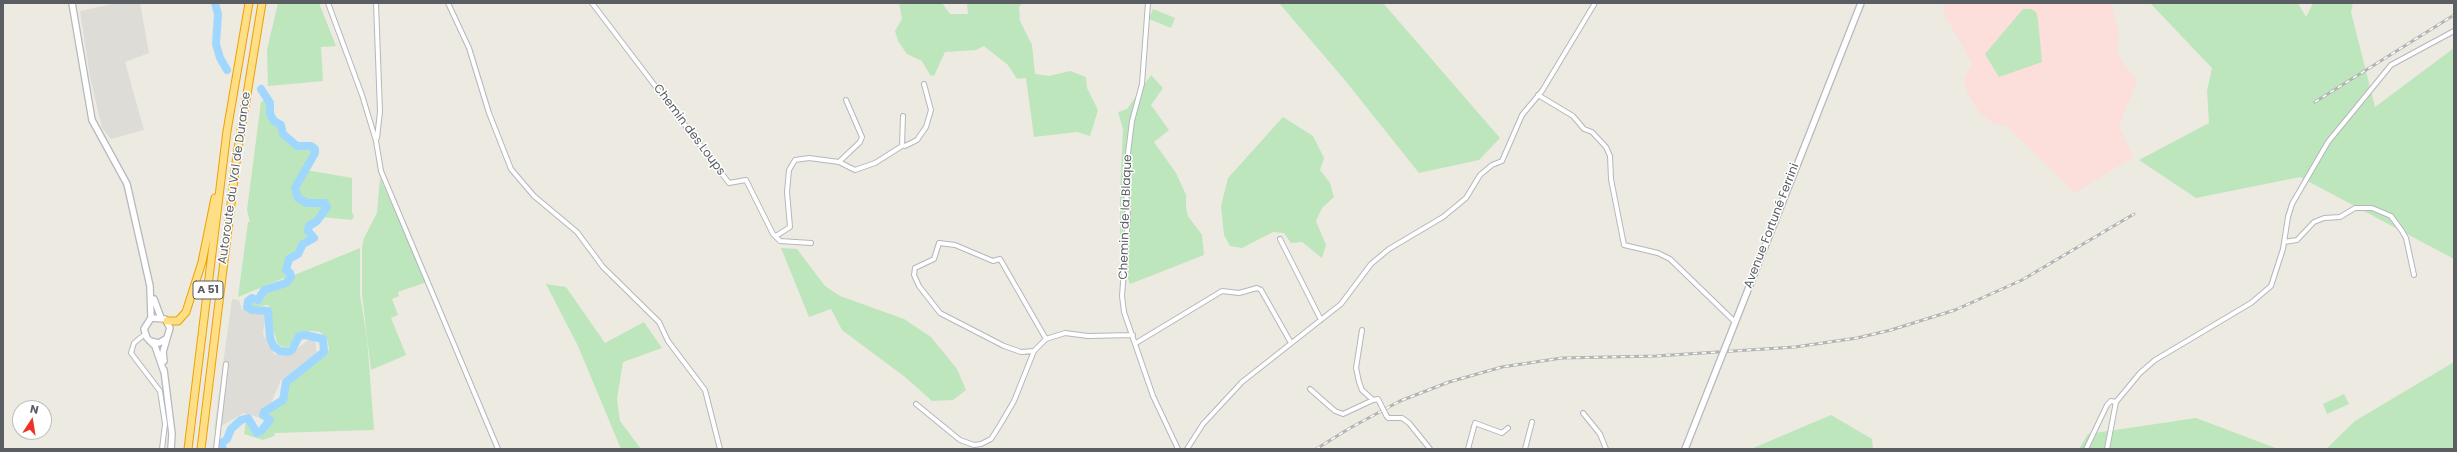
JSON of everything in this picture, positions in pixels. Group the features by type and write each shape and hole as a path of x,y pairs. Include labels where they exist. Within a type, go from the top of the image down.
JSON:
{"highway":[{"name":"Autoroute du Val de Durance","path":"188,449 227,131 237,63 249,3"},
{"name":"Autoroute du Val de Durance","path":"201,449 247,87 262,3"},
{"path":"164,320 178,321 184,315 194,290 207,239 227,131"},
{"path":"205,449 213,353"}],"main road":[{"path":"72,3 92,120 127,184 150,286 164,320 170,328 163,352 172,434 171,449"},
{"name":"Avenue Fortuné Ferrini","path":"1685,449 1861,3"},
{"path":"150,286 151,318 145,325 145,334 159,355 164,372"},
{"path":"151,318 164,320"},
{"path":"150,341 160,343 168,338"}],"street":[{"path":"328,3 372,128 376,141 381,171 498,449"},
{"path":"376,3 380,112 376,141"},
{"path":"448,3 469,48 489,113 511,169 534,196 577,232 603,267 659,322 668,341 705,390 720,449"},
{"name":"Chemin des Loups","path":"592,3 729,183 746,180 776,236"},
{"name":"Chemin de la Blaque","path":"1148,3 1142,84 1132,121 1126,177 1128,217 1122,296 1124,312 1136,343 1153,396 1178,449"},
{"path":"1187,449 1203,424 1242,382 1341,304 1371,264 1389,249 1443,216 1466,198 1480,175 1492,165 1502,161 1522,115 1538,95 1595,3"},
{"path":"2106,449 2116,402 2140,373 2155,360 2263,295 2271,286 2284,242 2292,204 2328,142 2359,102 2391,65 2454,31"},
{"path":"811,243 780,241 776,236 790,228 787,192 789,170 795,160 809,158 838,162 855,170 875,163 902,145 905,146 917,140 926,127 931,110 924,84"},
{"path":"1538,95 1573,116 1584,129 1592,132 1606,147 1610,156 1611,179 1624,245 1658,253 1670,259 1735,322"},
{"path":"838,162 860,142 862,137 846,100"},
{"path":"902,145 903,116"},
{"path":"372,128 379,126"},
{"path":"2284,242 2297,240 2314,222 2324,218 2340,217 2355,208 2372,208 2391,216 2402,231 2406,238 2414,275"},
{"path":"1280,239 1321,320"},
{"path":"1034,351 1021,352 1004,346 940,313 919,286 914,275 915,268 934,259 939,243 955,245 993,262 1000,259 1046,339"},
{"path":"1136,343 1222,291 1239,293 1257,288 1261,290 1291,343"},
{"path":"1362,330 1356,368 1362,390 1373,400"},
{"path":"916,404 960,440 975,447 990,439 1000,425 1014,401 1034,351 1046,339 1065,333 1088,336 1133,335"},
{"path":"145,334 134,342 131,353 160,392 165,424 162,449"},
{"path":"216,449 226,364"},
{"path":"1310,389 1335,411 1343,414 1378,399 1388,418 1402,418 1409,423 1430,449"},
{"path":"2086,449 2107,405 2111,401 2116,402"},
{"path":"1583,413 1600,434 1606,449"},
{"path":"1525,449 1532,422"},
{"path":"1468,449 1475,423 1502,433 1508,428"}],"shaded area":[{"path":"118,3 140,3 149,53 125,62 144,130 111,139 102,128 90,77 80,11"},
{"path":"1943,3 2111,3 2119,35 2117,54 2137,81 2119,126 2133,157 2075,193 2005,125 1994,124 1979,112 1967,92 1964,79 1972,63 1945,16"},
{"path":"232,299 239,300 242,309 266,315 263,334 274,354 288,356 308,340 315,340 317,353 281,380 264,419 244,413 214,430"}],"green space":[{"path":"278,3 319,3 336,46 321,47 323,81 268,86 267,50"},
{"path":"899,3 942,3 950,14 968,14 967,3 1022,3 1019,7 1020,21 1032,45 1035,74 1049,76 1070,71 1086,77 1087,88 1098,110 1090,136 1077,132 1034,137 1026,78 1017,79 1008,65 984,46 976,50 945,52 934,76 930,75 922,61 907,54 898,41 895,31 902,19"},
{"path":"1279,3 1383,3 1500,138 1479,160 1419,173 1344,79"},
{"path":"2150,3 2298,3 2306,17 2313,3 2353,3 2351,12 2375,107 2454,48 2454,259 2300,177 2196,198 2139,160 2209,123 2207,91 2212,68"},
{"path":"1153,9 1175,18 1171,28 1149,19"},
{"path":"2023,9 2031,9 2036,12 2042,62 1999,77 1985,54"},
{"path":"1151,75 1163,88 1151,105 1169,130 1154,142 1176,173 1186,195 1186,208 1188,216 1202,235 1204,255 1130,284 1120,259 1120,193 1123,129 1118,112 1127,109"},
{"path":"268,99 270,116 280,127 284,137 296,146 310,147 314,151 293,188 296,197 307,204 322,204 326,207 308,228 308,233 312,238 303,243 296,253 287,260 285,269 289,276 238,297 248,222 250,222 247,210 261,102"},
{"path":"1283,117 1313,136 1324,158 1320,170 1330,183 1334,197 1322,208 1316,221 1326,245 1322,258 1302,242 1291,243 1284,233 1273,232 1242,248 1230,246 1224,235 1221,206 1228,178"},
{"path":"306,170 352,178 352,213 354,216 352,220 321,217 329,208 326,203 308,202 301,198 296,188"},
{"path":"380,178 427,282 398,292 399,296 392,299 398,315 391,318 406,355 371,370 362,294 362,248 364,238 377,213"},
{"path":"360,248 360,295 367,338 374,430 275,433 274,436 263,440 244,434 246,420 256,434 260,434 272,419 264,413 279,406 284,400 286,384 327,355 329,348 327,338 320,332 312,331 303,332 287,348 278,345 272,326 270,307 267,305 254,308 249,306 249,302 260,300 265,291 286,284 292,276"},
{"path":"781,248 797,249 825,286 840,296 904,319 931,337 957,369 966,390 953,400 932,401 905,377 842,330 831,309 809,317"},
{"path":"546,284 566,287 605,343 644,322 662,348 623,362 617,399 620,421 641,449 621,449 578,346"},
{"path":"2454,362 2454,449 2326,449 2355,421"},
{"path":"2344,394 2349,404 2327,414 2323,404"},
{"path":"1831,415 1872,439 1873,449 1751,449"},
{"path":"2196,418 2278,449 2079,449 2088,434"}],"waterway":[{"path":"215,3 218,14 216,44 220,58 227,70"},
{"path":"223,449 221,444 227,439 231,429 241,420 248,418 257,433 261,431 270,420 263,415 264,412 283,400 286,382 324,352 323,339 305,335 299,336 292,350 288,352 280,351 274,347 270,338 268,311 252,310 247,307 248,301 252,298 258,300 264,290 286,283 291,277 290,273 286,270 289,259 298,254 303,244 314,238 308,231 309,226 317,221 327,207 325,203 307,203 298,198 295,188 315,153 315,149 311,146 297,146 283,134 281,125 274,121 270,114 270,103 261,89"}],"railway":[{"path":"2315,102 2454,15"},
{"path":"1316,449 1350,428 1400,401 1449,382 1502,367 1562,358 1656,356 1795,347 1857,338 1891,330 1955,310 2022,280 2134,214"}]}
